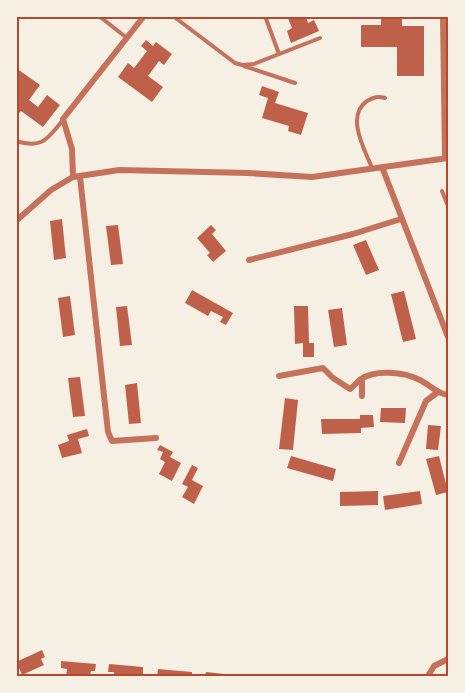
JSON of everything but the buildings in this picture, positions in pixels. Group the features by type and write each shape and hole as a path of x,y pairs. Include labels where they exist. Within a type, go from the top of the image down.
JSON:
{"street":[{"path":"144,16 63,119 77,177 108,432 112,441 156,438"},
{"path":"16,220 51,190 77,177 119,170 312,177 447,158 446,33 442,16"},
{"path":"382,167 448,337"},
{"path":"249,260 353,234 401,219"},
{"path":"279,376 323,368 350,389 362,379 373,374 400,374 418,379 441,394 448,395"},
{"path":"362,379 363,396"},
{"path":"399,463 426,401 438,392"},
{"path":"428,676 434,666 448,659"}],"lane":[{"path":"99,16 127,38"},
{"path":"173,16 235,63 294,82"},
{"path":"265,16 279,54"},
{"path":"242,65 254,64 320,38"},
{"path":"372,168 358,131 357,119 362,105 378,96 385,98"},
{"path":"16,141 37,144 47,138 63,119"},
{"path":"442,191 448,206"}]}
